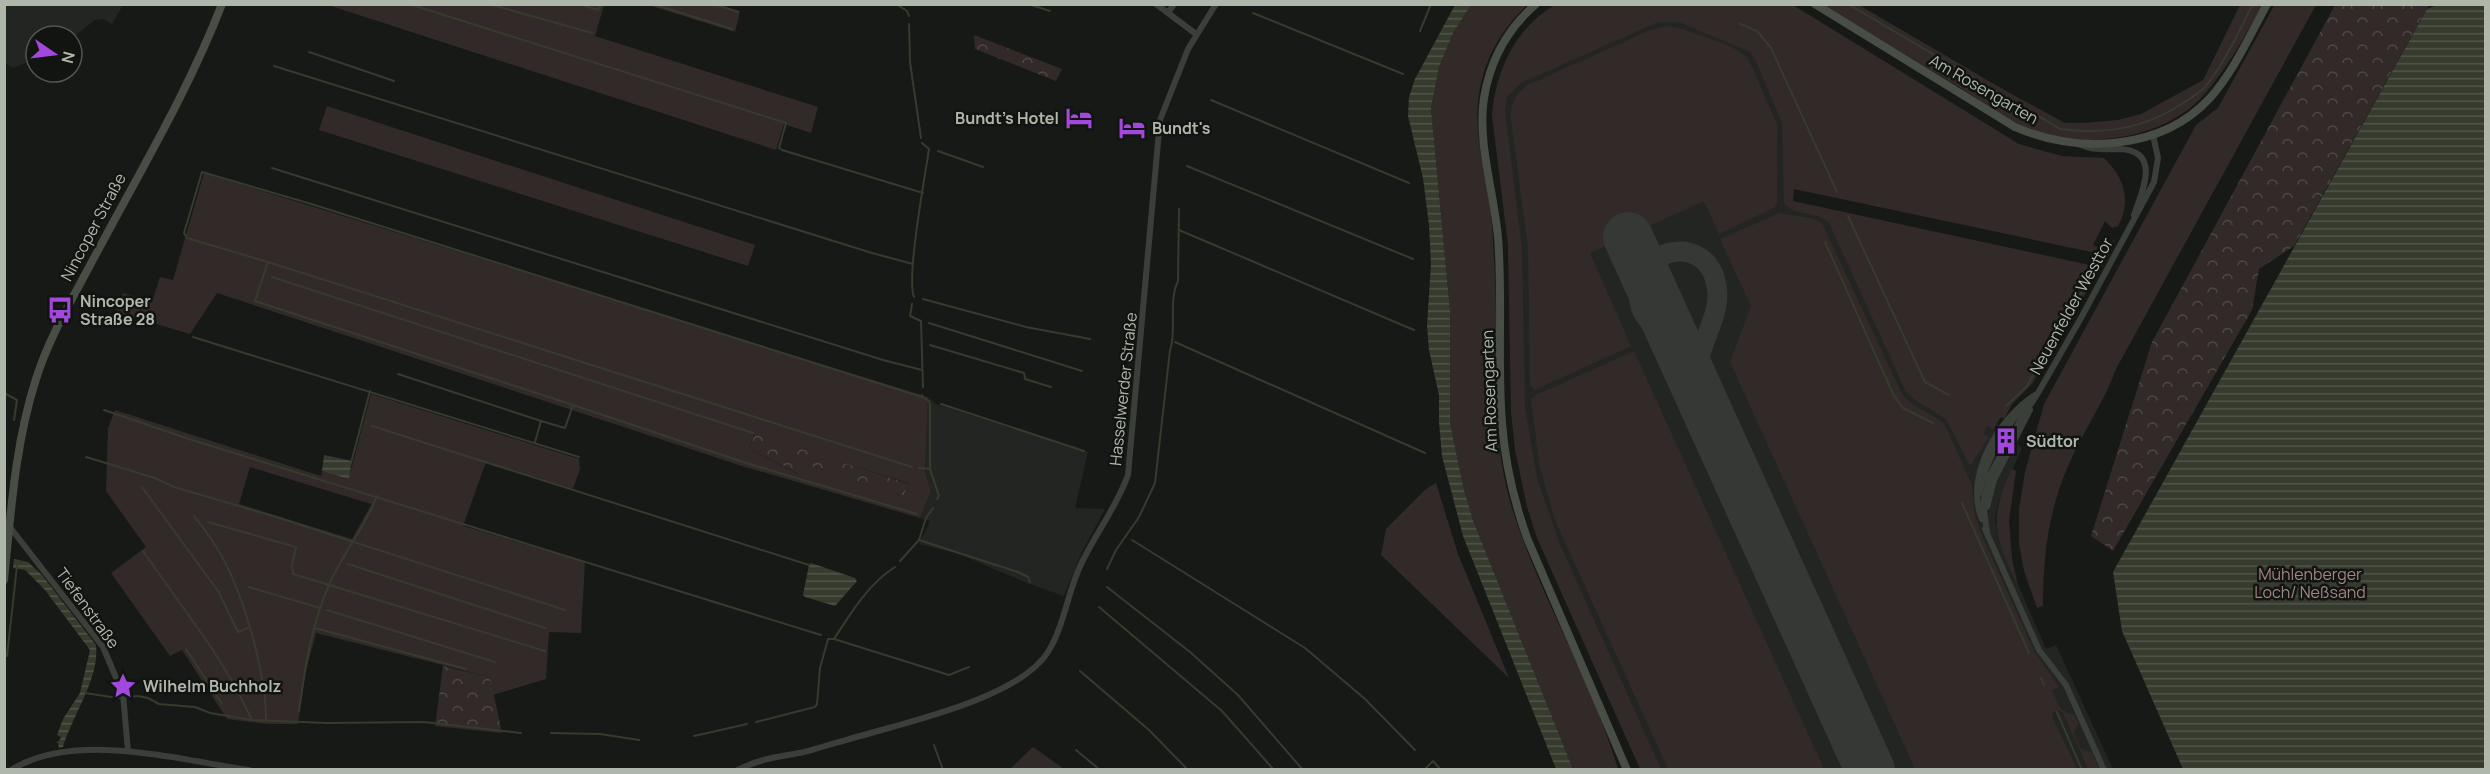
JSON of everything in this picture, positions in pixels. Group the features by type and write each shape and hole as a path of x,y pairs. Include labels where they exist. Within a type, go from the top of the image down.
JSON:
{"main road":[{"name":"Nincoper Straße","path":"5,575 9,526 23,426 50,342 184,86 222,4"},
{"name":"Am Rosengarten","path":"1536,4 1521,19 1500,49 1490,71 1483,104 1484,135 1500,262 1501,392 1504,443 1509,476 1527,538 1627,770"},
{"name":"Am Rosengarten","path":"1815,4 2015,127 2043,138 2079,144 2116,142 2153,135 2182,120 2204,104 2220,86 2267,4"}],"street":[{"path":"1156,4 1196,33"},
{"path":"1168,13 1174,4"},
{"name":"Hasselwerder Straße","path":"738,770 755,760 807,752 996,693 1025,677 1049,652 1077,572 1123,489 1128,475 1160,120 1196,33 1216,4"},
{"name":"Neuenfelder Westtor","path":"1987,532 1988,503 1994,480 2038,393 2148,196 2157,174 2158,158 2153,135"},
{"name":"Neuenfelder Westtor","path":"2079,144 2091,149 2132,150 2144,161 2147,176 2127,233"},
{"name":"Neuenfelder Westtor","path":"2038,393 2021,404 2007,419 1983,463 1977,483 1980,515 2039,650 2066,685 2104,770"},
{"name":"Tiefenstraße","path":"9,526 103,647 123,694 128,751"},
{"path":"11,770 32,758 43,756 79,752 128,751 249,770"}],"shaded area":[{"path":"5,4 123,5 112,24 103,19 95,20 84,29 84,24 24,24 24,64 13,68 5,63"},
{"path":"1455,5 1471,5 1453,33 1439,67 1431,108 1450,310 1450,423 1464,490 1474,523 1573,769 1556,769 1463,536 1442,456 1439,395 1429,350 1427,326 1431,264 1429,225 1423,178 1408,116 1409,97 1415,79"},
{"name":"Mühlenberger Loch/ Neßsand","path":"2437,5 2485,5 2485,769 2183,769 2122,631 2113,572 2427,9"},
{"path":"1662,15 1751,46 1788,119 1787,202 1830,213 1986,418 2020,437 2017,444 2022,448 1998,503 1995,520 1999,541 2046,649 2056,645 2113,769 1657,769 1551,534 1531,475 1500,127 1509,84"},
{"path":"928,397 936,404 1088,452 1075,508 1105,509 1081,554 1064,596 959,554 919,544 930,521 920,518 931,491 925,472"},
{"path":"324,455 352,461 349,479 322,471"},
{"path":"14,559 28,562 42,575 96,645 96,658 90,684 63,747 59,748 56,742 61,737 57,735 63,719 80,693 90,650 45,590 25,570 13,568"},
{"path":"811,563 855,578 857,581 835,606 805,597 803,595"}],"green space":[{"path":"2275,4 2316,5 2116,369 2067,468 2050,525 2044,564 2043,606 2037,608 2024,571 2019,544 2019,509 2025,472 2044,404 2196,125 2218,108"},
{"path":"328,5 604,5 595,36 818,107 811,133 784,124 776,150"},
{"path":"648,5 719,5 740,11 735,32"},
{"path":"1471,5 1527,5 1509,25 1495,46 1481,82 1477,111 1479,144 1492,225 1496,296 1498,436 1505,482 1523,539 1594,702 1618,769 1573,769 1474,523 1464,490 1450,423 1450,310 1431,108 1439,67 1453,33"},
{"path":"1555,5 1793,5 2019,144 2062,156 2104,158 2117,173 2124,190 2125,207 2118,226 2112,228 2105,221 2093,245 2104,250 2109,248 2115,238 2111,252 2056,341 2049,338 2042,349 2049,354 2032,384 2012,404 2004,419 2001,417 1993,429 1987,426 1983,434 1989,437 1970,466 1946,419 1906,392 1829,223 1818,216 1794,210 1784,203 1782,123 1750,52 1679,22 1658,22 1521,83 1507,97 1505,110 1522,249 1525,407 1537,478 1559,542 1661,769 1640,769 1537,538 1527,507 1515,450 1511,412 1508,246 1492,115 1503,66 1519,38 1541,14","holes":["1794,189 2101,254 2094,266 1793,201"]},
{"path":"1823,5 1859,5 2065,123 2083,123 2118,120 2141,114 2203,80 2240,5 2262,5 2220,75 2203,96 2186,111 2167,123 2123,137 2077,139 2033,130 2004,116"},
{"path":"2335,5 2429,5 2294,246 2259,269 2252,310 2113,551 2091,536 2152,342"},
{"path":"1666,26 1680,28 1732,47 1748,58 1777,124 1777,203 1774,208 1719,234 1704,201 1590,253 1631,346 1535,390 1530,386 1528,248 1511,109 1517,96 1528,85 1650,30"},
{"path":"974,35 1062,69 1056,81 975,49"},
{"path":"327,106 755,245 748,266 319,130"},
{"path":"204,173 928,397 925,472 931,491 920,518 742,466 217,293 190,334 116,312 123,293 152,302 160,277 173,280","holes":["754,435 908,483 903,497 802,463 798,474 749,449"]},
{"path":"1780,213 1814,219 1822,223 1902,394 1912,404 1943,423 1947,429 1972,486 1975,516 1983,538 2035,653 2059,687 2052,690 2057,703 2065,712 2074,714 2078,723 2074,733 2080,748 2092,753 2099,769 2088,769 2063,713 2059,710 2052,713 2052,717 2077,769 1915,769 1730,362 1751,306 1720,239"},
{"path":"1634,351 1824,769 1668,769 1555,520 1539,464 1531,399"},
{"path":"371,394 579,459 580,469 573,489 486,462 463,526 585,562 581,633 549,632 546,679 493,695 490,677 316,633 305,675 298,724 267,724 227,719 182,650 170,656 111,573 146,547 106,491 108,428 115,410 321,476 322,471 349,478","holes":["250,467 371,504 352,539 239,504"]},
{"path":"755,434 909,484 903,497 802,463 799,474 749,449"},
{"path":"2012,469 2016,471 2009,521 2012,559 2018,586 1999,541 1997,528 1999,502"},
{"path":"1436,483 1458,554 1509,678 1381,555 1386,529 1426,489"},
{"path":"443,666 490,677 502,733 435,726"},
{"path":"1033,747 1064,769 1010,769"}],"waterway":[{"path":"409,4 786,123 779,148 782,150 923,193"},
{"path":"489,4 592,33"},
{"path":"579,4 598,10 601,4"},
{"path":"653,4 732,29"},
{"path":"714,4 738,12"},
{"path":"896,4 907,11 909,16"},
{"path":"1028,4 1050,11"},
{"path":"1420,31 1431,4"},
{"path":"1848,4 2060,129 2076,131 2107,130 2137,125 2166,113 2203,89 2224,60 2253,4"},
{"path":"1253,13 1403,74"},
{"path":"909,24 910,62 921,138"},
{"path":"1740,24 1757,31 1771,48 1837,192"},
{"path":"309,52 394,81"},
{"path":"274,66 913,264"},
{"path":"1211,100 1409,183"},
{"path":"914,297 912,286 914,249 929,149 922,143"},
{"path":"938,151 983,167"},
{"path":"1187,166 1413,259"},
{"path":"272,168 883,360 922,370"},
{"path":"573,405 255,301 268,262 187,238 184,233 202,172 308,203 922,397"},
{"path":"1107,569 1116,550 1139,517 1155,483 1173,335 1175,289 1178,281 1179,209"},
{"path":"1848,216 1925,382 1949,395"},
{"path":"1179,230 1414,330"},
{"path":"1825,242 1894,396 1903,408 1933,423"},
{"path":"268,262 912,467"},
{"path":"272,277 753,433"},
{"path":"2054,338 2089,280"},
{"path":"923,299 1026,327 1090,339"},
{"path":"912,304 910,316 921,321 923,387"},
{"path":"929,323 1082,371"},
{"path":"193,337 579,457"},
{"path":"1175,342 1425,453"},
{"path":"930,345 1024,373 1025,379 1051,387"},
{"path":"2006,406 2027,386 2046,352"},
{"path":"398,374 541,421"},
{"path":"351,463 370,391"},
{"path":"4,393 17,400 14,420"},
{"path":"922,395 930,405 930,469 939,496 937,499"},
{"path":"941,404 1084,451"},
{"path":"535,442 541,421 565,428 573,405 743,462 917,514"},
{"path":"104,410 192,440 821,635"},
{"path":"372,426 809,565"},
{"path":"86,457 155,478 174,487 273,516 565,610"},
{"path":"919,468 930,469"},
{"path":"142,487 218,591 238,632 248,628"},
{"path":"299,711 310,647 323,600 334,574 377,496"},
{"path":"1962,503 2029,653"},
{"path":"900,561 919,540 926,518 933,508"},
{"path":"194,516 225,562 243,606 262,678 266,720"},
{"path":"208,522 296,547 292,565 293,574 545,651"},
{"path":"919,540 1018,572 1028,577 1030,582"},
{"path":"1132,540 1305,648 1365,699 1415,750"},
{"path":"143,551 211,647 234,684 252,720"},
{"path":"348,564 545,628"},
{"path":"7,656 17,566"},
{"path":"756,722 815,707 820,668 828,639 834,639 868,590 895,567"},
{"path":"249,587 320,608"},
{"path":"1107,587 1190,652 1238,695 1303,770"},
{"path":"1099,607 1222,711 1274,770"},
{"path":"327,610 495,662"},
{"path":"315,628 466,669"},
{"path":"834,639 949,675 969,667"},
{"path":"186,649 222,704"},
{"path":"1080,671 1149,730 1188,770"},
{"path":"2041,678 2044,685"},
{"path":"85,693 118,698 138,696 159,704 195,707 210,713 252,720 327,723 424,722 521,733"},
{"path":"2057,712 2082,770"},
{"path":"694,736 747,724"},
{"path":"551,733 600,734 639,740"},
{"path":"934,745 943,770"},
{"path":"1076,750 1100,770"},
{"path":"1424,770 1433,761 1441,770"}],"taxiway":[{"path":"1697,385 1676,346 1645,316 1640,304 1639,285 1645,270 1655,259 1669,253 1684,252 1698,256 1709,266 1716,283 1716,310 1698,362 1699,389"}],"runway":[{"path":"1628,237 1870,770"}],"place":[{"name":"Bundt's Hotel","path":"1079,118"},
{"name":"Bundt's","path":"1132,128"},
{"name":"Nincoper Straße 28","path":"60,310"},
{"name":"Südtor","path":"2006,441"},
{"name":"Wilhelm Buchholz","path":"123,686"}]}
